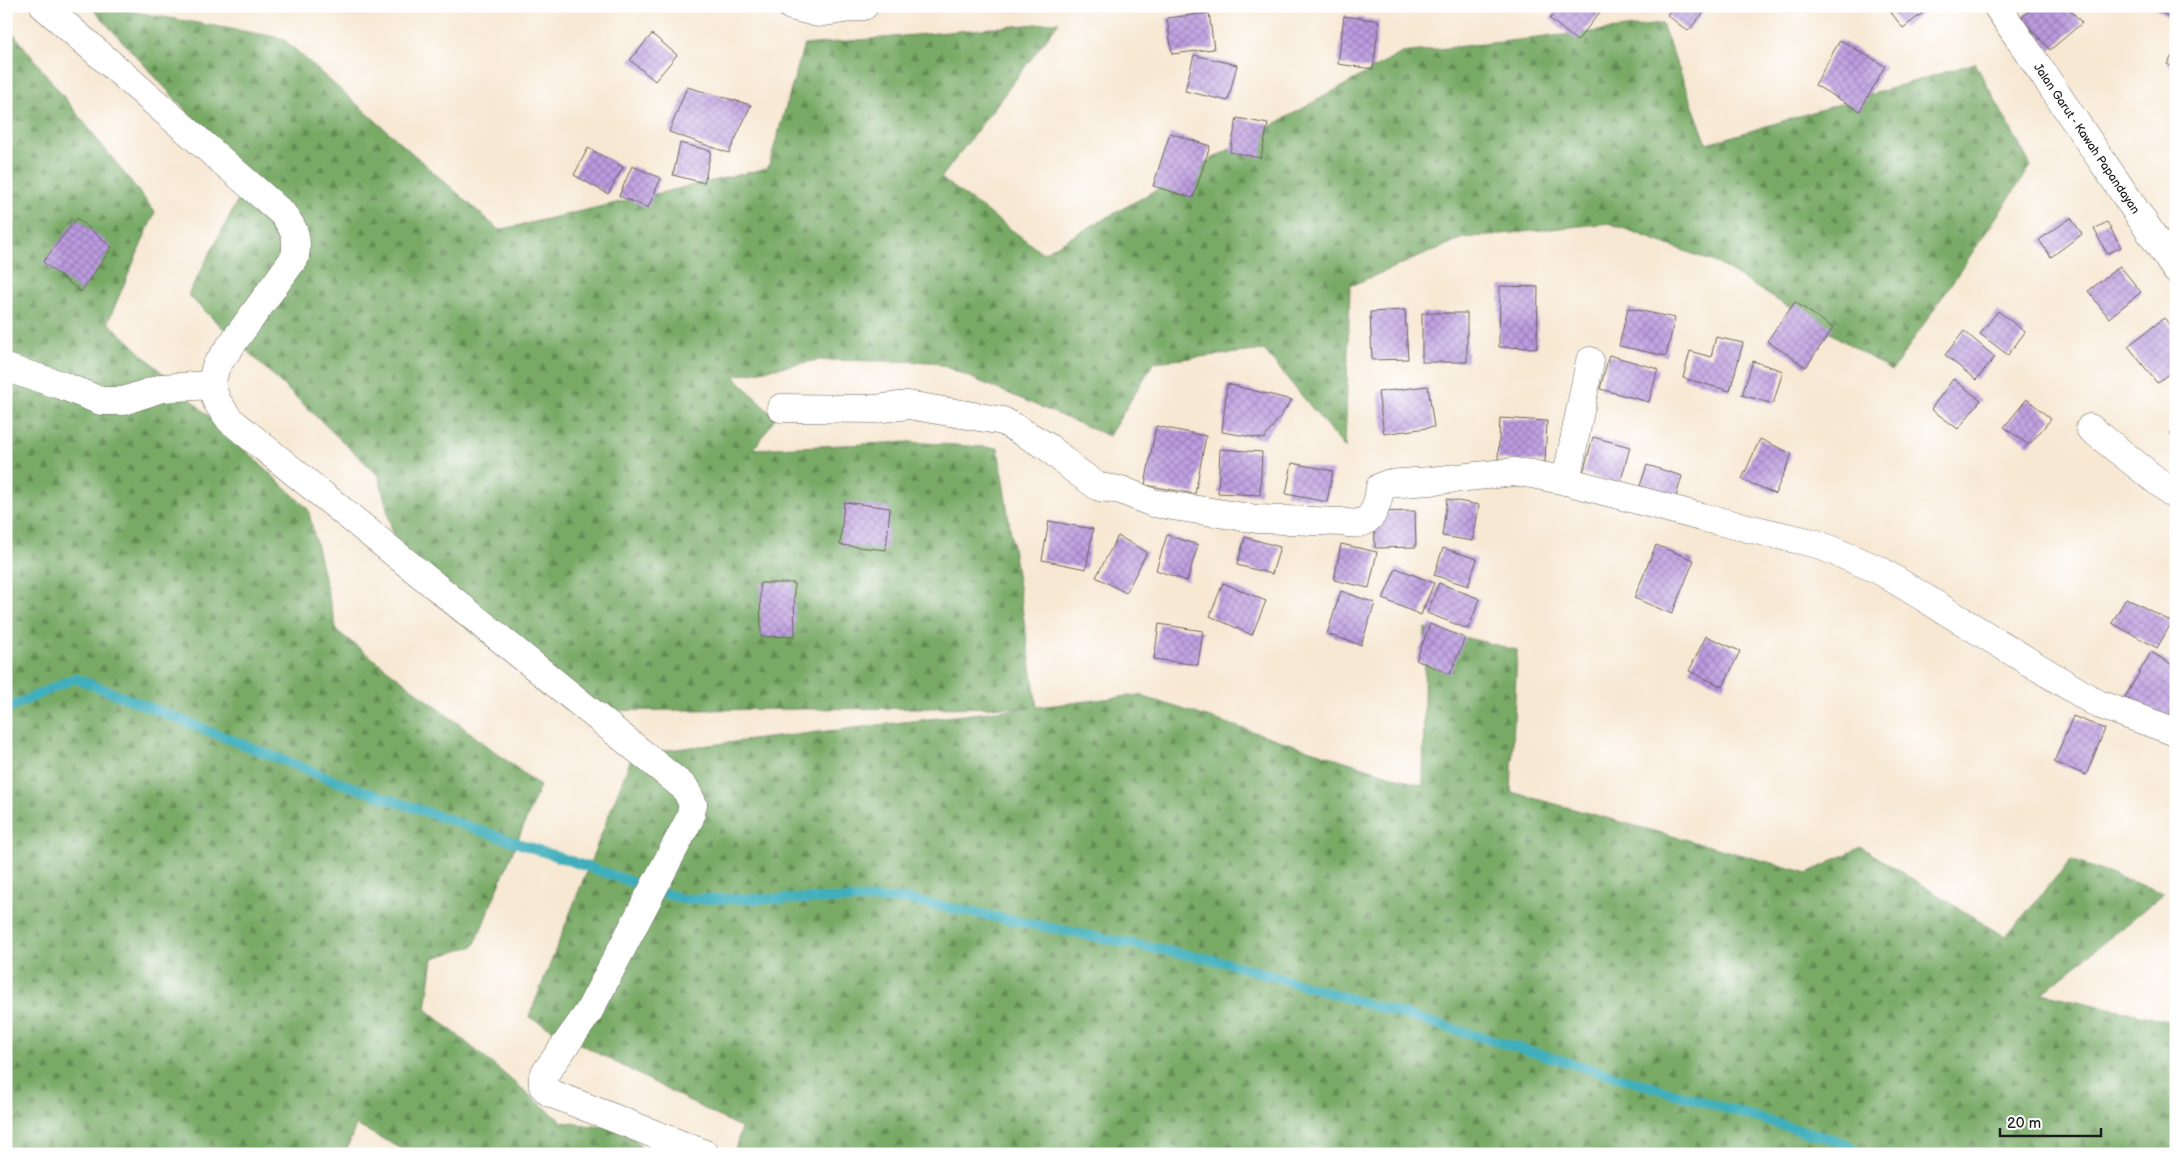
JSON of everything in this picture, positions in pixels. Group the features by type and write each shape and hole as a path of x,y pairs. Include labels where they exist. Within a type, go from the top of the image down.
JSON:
{"street":[{"path":"44,6 282,213 293,227 297,244 295,257 216,366 211,385 217,402 230,420 685,788 694,804 690,818 588,1013 543,1076 542,1086 550,1093 705,1154"},
{"path":"791,6 818,13 864,6"},
{"name":"Jalan Garut - Kawah Papandayan","path":"1997,6 2176,270"},
{"path":"1566,480 1590,361"},
{"path":"6,368 61,384 101,401 123,402 162,388 211,385"},
{"path":"781,408 874,409 908,405 1003,421 1048,447 1099,487 1121,490 1153,503 1257,520 1342,522 1354,525 1365,521 1372,514 1378,504 1380,487 1387,484 1430,482 1514,472 1566,480 1701,517 1817,544 1854,559 1879,570 2098,704 2176,732"},
{"path":"2090,428 2176,496"}],"green space":[{"path":"90,6 101,6 282,38 499,230 768,168 804,45 1059,22 941,178 1043,253 1402,53 1662,24 1707,144 1975,63 2031,166 1892,371 1717,263 1609,223 1463,238 1350,286 1345,448 1264,350 1154,362 1109,436 934,362 818,360 734,376 775,418 754,449 910,442 998,448 1037,707 1138,695 1423,786 1425,628 1517,650 1511,792 1808,873 1861,847 2005,937 2071,860 2164,893 2042,993 2176,1023 2176,1154 734,1154 741,1128 529,1017 633,754 1031,707 568,711 403,576 379,476 188,295 249,179"},
{"path":"6,24 155,212 108,322 308,509 337,631 540,786 474,946 433,958 426,1009 562,1122 627,1130 647,1154 412,1154 356,1125 345,1154 6,1154"}],"building":[{"path":"1559,6 1593,6 1600,12 1577,41 1550,19"},
{"path":"1674,6 1697,6 1704,12 1688,31 1667,15"},
{"path":"1886,6 1932,6 1903,28"},
{"path":"2035,6 2067,6 2082,23 2050,50 2021,18"},
{"path":"2153,6 2176,6 2176,22"},
{"path":"1209,13 1214,49 1172,54 1167,18"},
{"path":"1344,16 1379,21 1373,69 1338,64"},
{"path":"652,34 677,55 655,81 630,60"},
{"path":"1840,40 1885,66 1860,111 1815,85"},
{"path":"2176,50 2176,69 2167,64"},
{"path":"1194,55 1237,65 1228,101 1185,91"},
{"path":"687,87 751,105 729,153 669,132"},
{"path":"1237,118 1268,124 1261,158 1230,152"},
{"path":"1170,133 1210,146 1193,198 1153,186"},
{"path":"680,143 711,151 704,183 673,175"},
{"path":"588,148 623,167 608,194 574,175"},
{"path":"632,166 661,178 648,208 619,196"},
{"path":"77,218 112,247 81,292 43,262"},
{"path":"2071,218 2082,234 2051,257 2039,240"},
{"path":"2107,222 2121,247 2107,254 2094,229"},
{"path":"2120,266 2141,292 2109,318 2088,291"},
{"path":"1500,286 1538,287 1537,348 1499,347"},
{"path":"1795,302 1833,328 1806,367 1767,341"},
{"path":"1628,308 1675,318 1666,356 1619,346"},
{"path":"1405,310 1408,359 1372,360 1370,312"},
{"path":"1998,311 2025,332 2008,355 1980,334"},
{"path":"1422,313 1467,313 1467,362 1422,362"},
{"path":"2164,318 2176,332 2176,368 2157,383 2128,346"},
{"path":"1964,331 1995,357 1976,380 1945,355"},
{"path":"1716,337 1743,343 1730,391 1683,378 1690,351 1711,357"},
{"path":"1609,355 1658,369 1649,402 1600,389"},
{"path":"1753,361 1783,371 1773,404 1742,395"},
{"path":"1953,379 1981,400 1958,429 1931,409"},
{"path":"1227,384 1292,400 1264,439 1222,432"},
{"path":"1428,386 1434,427 1384,434 1378,392"},
{"path":"2027,399 2051,419 2029,445 2004,427"},
{"path":"1500,418 1547,421 1545,462 1498,459"},
{"path":"1156,426 1206,436 1195,494 1145,485"},
{"path":"2176,430 2176,442 2170,433"},
{"path":"1593,437 1630,447 1620,484 1583,473"},
{"path":"1760,439 1792,454 1775,494 1742,479"},
{"path":"1220,449 1262,452 1260,495 1218,493"},
{"path":"1292,463 1333,471 1327,502 1286,494"},
{"path":"1647,465 1682,476 1673,507 1637,495"},
{"path":"1447,499 1479,505 1473,541 1442,536"},
{"path":"844,502 890,508 886,550 840,545"},
{"path":"1415,511 1416,547 1375,548 1374,512"},
{"path":"1049,521 1093,529 1086,569 1042,560"},
{"path":"1167,535 1198,545 1187,581 1156,570"},
{"path":"1118,536 1147,552 1126,593 1096,577"},
{"path":"1245,537 1280,547 1272,574 1237,565"},
{"path":"1341,544 1377,552 1369,588 1334,580"},
{"path":"1656,545 1694,560 1672,614 1634,598"},
{"path":"1443,548 1477,559 1468,586 1434,575"},
{"path":"1396,568 1434,583 1421,615 1383,599"},
{"path":"760,583 794,583 795,636 761,637"},
{"path":"1223,583 1266,601 1252,635 1210,616"},
{"path":"1439,583 1480,599 1468,629 1427,613"},
{"path":"1341,591 1375,603 1361,645 1327,634"},
{"path":"2126,598 2172,622 2157,648 2112,623"},
{"path":"1159,624 1203,631 1198,665 1154,659"},
{"path":"1430,624 1465,638 1450,674 1416,660"},
{"path":"1706,636 1740,651 1723,687 1689,671"},
{"path":"2151,652 2176,667 2176,704 2165,721 2125,697"},
{"path":"2073,716 2105,729 2086,775 2054,762"}],"waterway":[{"path":"6,709 75,678 338,782 682,899 904,899 1224,962 1847,1144 1862,1154"}]}
